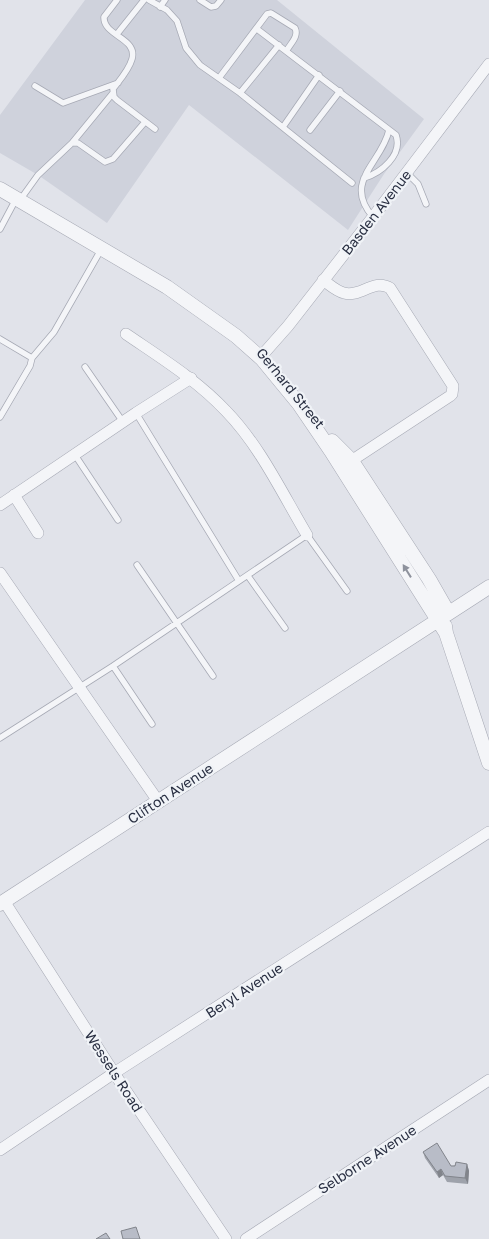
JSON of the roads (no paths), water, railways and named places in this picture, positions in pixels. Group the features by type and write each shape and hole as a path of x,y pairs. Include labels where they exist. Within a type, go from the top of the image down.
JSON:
{"street":[{"name":"Basden Avenue","path":"264,355 373,217 489,64"},
{"name":"Gerhard Street","path":"0,183 19,198 192,303 264,355"},
{"name":"Gerhard Street","path":"0,189 167,281 264,355 303,400 424,572 440,614 489,763"},
{"path":"324,280 336,289 350,294 377,284 384,284 390,288 448,375 453,386 450,396 347,464"},
{"path":"126,334 191,378 226,410 254,445 308,535"},
{"path":"0,505 136,412 191,378"},
{"path":"14,496 38,533"},
{"path":"0,573 158,801"},
{"name":"Clifton Avenue","path":"2,903 341,682 353,671 489,580"},
{"name":"Clifton Avenue","path":"440,614 489,587"},
{"name":"Beryl Avenue","path":"0,1150 114,1073 489,832"},
{"name":"Wessels Road","path":"2,903 226,1239"},
{"name":"Selborne Avenue","path":"246,1239 489,1080"}],"lane":[{"path":"0,229 19,198 38,175 72,143 113,93 132,59 132,50 129,44 107,27 104,20 104,17 117,0"},
{"path":"117,34 144,0"},
{"path":"149,0 167,10 177,21 186,48 200,65 240,93 352,183"},
{"path":"160,7 165,0"},
{"path":"200,0 211,7 216,6 221,0"},
{"path":"219,78 267,14 271,13 296,30 296,36 286,50"},
{"path":"257,29 396,135 398,140 397,151 379,172 364,178"},
{"path":"240,93 279,45"},
{"path":"283,128 319,75"},
{"path":"35,86 59,102 63,102 118,83"},
{"path":"310,130 340,91"},
{"path":"113,93 116,100 155,129"},
{"path":"72,143 78,142 105,162 109,161 145,122"},
{"path":"373,217 367,210 361,194 362,184 368,168 387,139 389,130"},
{"path":"407,173 418,184 426,204"},
{"path":"0,417 30,366 32,358 54,332 102,248"},
{"path":"0,339 32,358"},
{"path":"85,366 123,422"},
{"path":"136,412 240,581"},
{"path":"75,455 118,520"},
{"path":"0,738 79,688 308,535 347,591"},
{"path":"138,565 213,676"},
{"path":"248,576 285,628"},
{"path":"112,666 152,724"}]}
